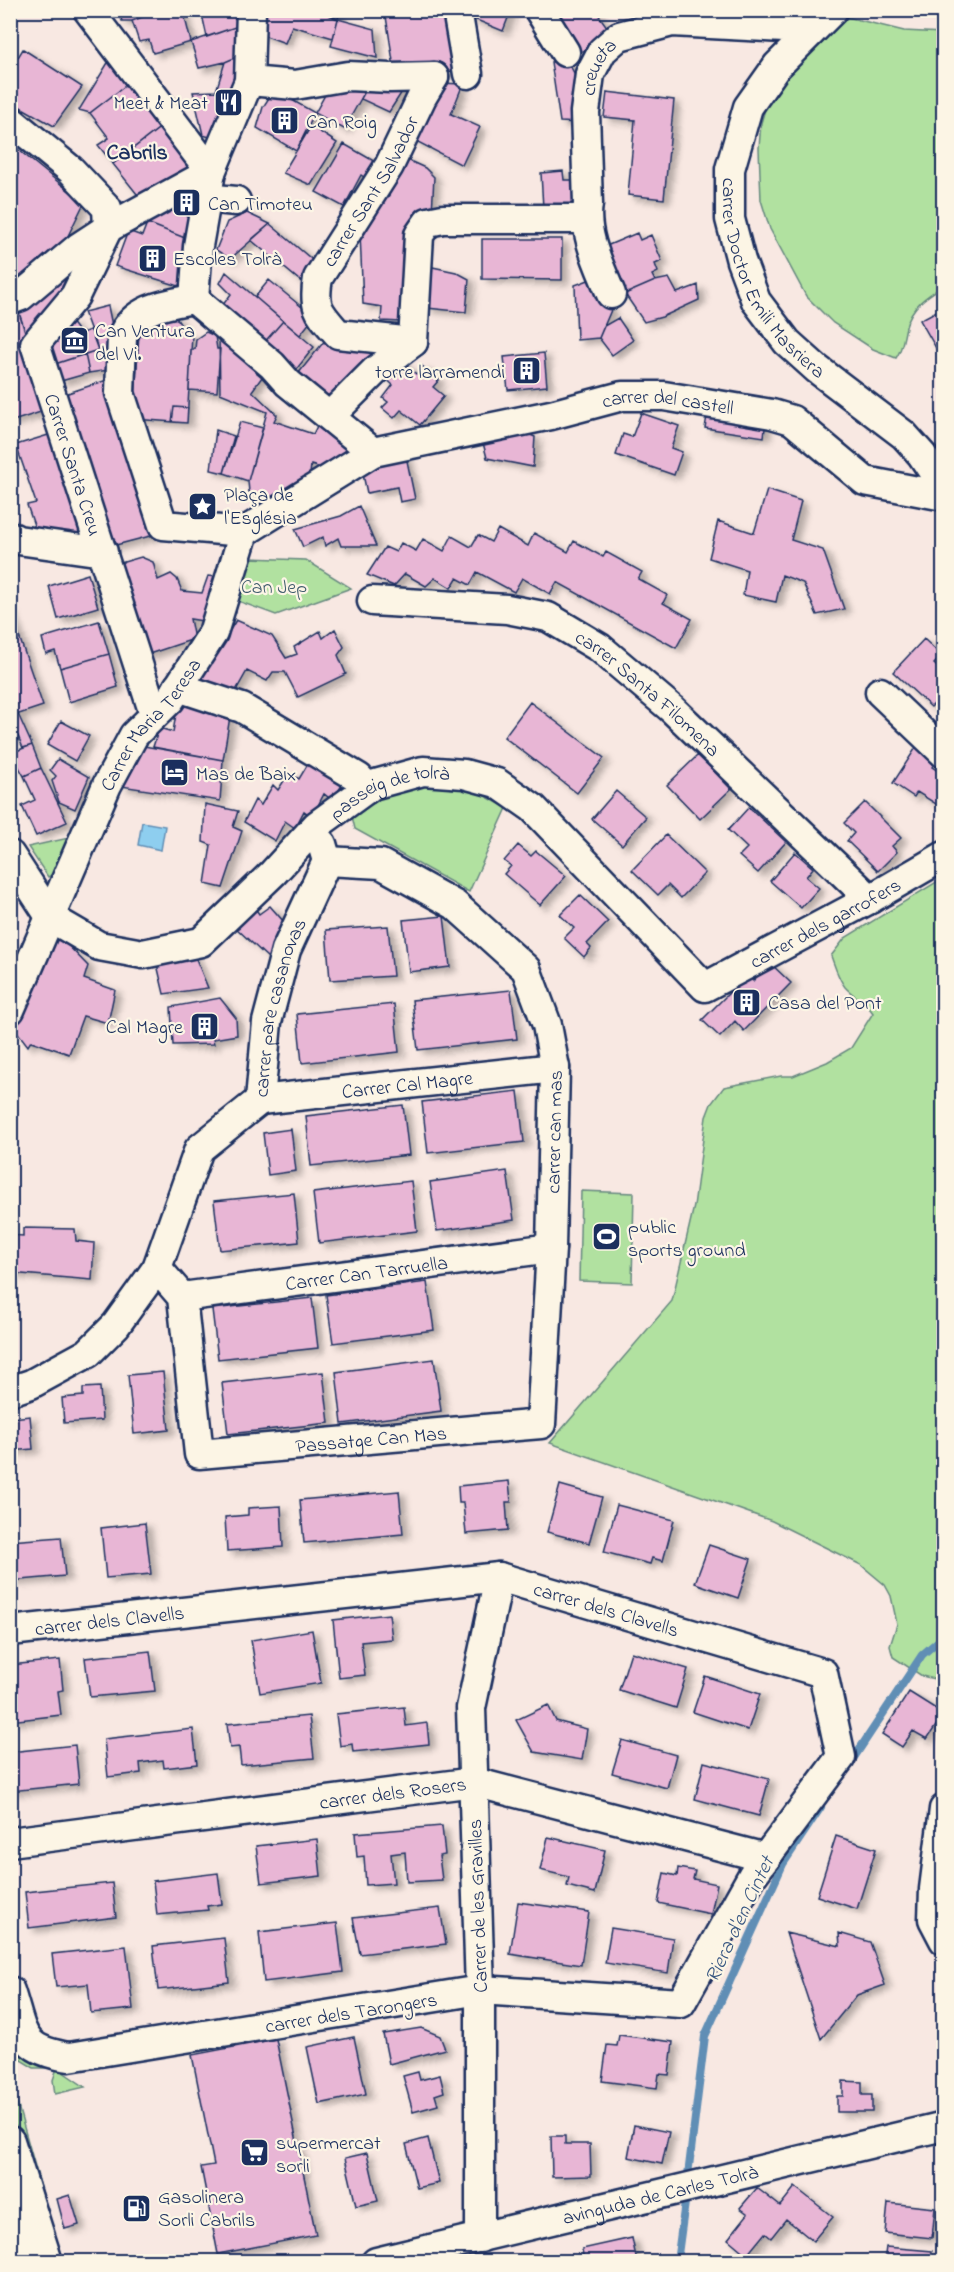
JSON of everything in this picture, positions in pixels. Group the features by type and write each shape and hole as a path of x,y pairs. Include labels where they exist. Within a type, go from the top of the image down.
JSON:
{"street":[{"path":"88,10 209,185 236,201"},
{"path":"194,299 198,246 209,185 249,81 251,10"},
{"path":"457,10 468,74"},
{"path":"539,10 565,52"},
{"name":"carrer Doctor Emili Masriera","path":"833,10 777,66 748,107 730,169 730,219 741,261 756,301 787,342 818,369 904,435 922,455 944,488"},
{"name":"creueta","path":"611,294 597,259 586,219 588,204 585,112 590,74 602,51 619,36 672,22 784,28 811,32"},
{"name":"carrer Sant Salvador","path":"249,81 295,85 348,76 434,77 422,97 390,166 318,278 315,299 324,319 338,334 413,342"},
{"path":"10,120 71,170 107,208 108,228"},
{"path":"10,300 21,296 80,247 108,228 209,185"},
{"path":"330,416 375,371 413,342 419,235 428,222 443,219 586,219"},
{"name":"Carrer Santa Creu","path":"108,228 75,296 35,344 153,714"},
{"path":"194,299 272,365 288,383 373,452 244,532 163,525 120,393 122,337 125,330 133,321 156,306 194,299"},
{"name":"carrer del castell","path":"373,452 551,415 622,396 664,396 772,414 792,420 865,480 944,496"},
{"name":"Carrer Maria Teresa","path":"51,918 107,785 134,735 153,714 170,700 213,633 244,532"},
{"path":"10,536 18,540 103,552"},
{"name":"carrer Santa Filomena","path":"372,601 507,609 548,617 600,648 672,708 870,899"},
{"path":"178,687 242,708 359,778 368,789"},
{"path":"880,692 944,753"},
{"name":"passeig de tolrà","path":"51,918 99,946 143,954 201,942 273,873 317,825 372,785 423,771 464,774 497,783 533,808 705,987"},
{"path":"317,825 327,861"},
{"path":"10,855 51,918 10,1010"},
{"name":"carrer dels garrofers","path":"705,987 870,899 944,856"},
{"name":"carrer can mas","path":"327,861 381,864 455,905 526,969 547,1025 555,1068 551,1248 542,1424"},
{"name":"carrer pare casanovas","path":"157,1268 199,1149 260,1100 267,1023 286,950 327,861"},
{"name":"Carrer Cal Magre","path":"260,1100 555,1068"},
{"name":"Carrer Can Tarruella","path":"182,1296 551,1248"},
{"path":"10,1391 31,1384 88,1353 116,1325 157,1268 182,1296"},
{"name":"Passatge Can Mas","path":"182,1296 200,1454 542,1424"},
{"name":"carrer dels Clavells","path":"10,1631 499,1577 823,1673 841,1757 752,1876 681,2002"},
{"name":"Carrer de les Gravilles","path":"480,2238 480,1990 471,1708 499,1577"},
{"name":"carrer dels Rosers","path":"10,1842 474,1782 766,1858"},
{"path":"944,1809 934,1889 933,1919 944,1940"},
{"name":"carrer dels Tarongers","path":"10,1991 26,2040 46,2053 69,2057 480,1990 681,2002"},
{"name":"avinguda de Carles Tolrà","path":"376,2262 944,2126"},
{"path":"10,2141 48,2262"},
{"path":"10,2212 26,2262"}],"green space":[{"path":"847,17 904,31 943,33 943,286 926,298 912,313 896,358 873,349 833,323 806,296 770,229 761,200 759,148 761,123 768,99 802,45"},
{"name":"Can Jep","path":"248,558 306,560 351,588 276,615 238,601"},
{"path":"453,783 478,792 507,808 469,892 355,829 351,812 381,791"},
{"path":"73,837 54,873 48,877 28,847"},
{"path":"943,878 944,1671 934,1679 922,1676 893,1657 890,1646 897,1624 891,1596 885,1585 861,1565 772,1521 550,1443 672,1301 694,1206 706,1117 711,1104 724,1087 781,1076 793,1076 827,1062 851,1048 873,1013 845,987 831,956 845,938"},
{"name":"public sports ground","path":"581,1191 634,1193 632,1283 579,1281"},
{"path":"10,2047 37,2063 52,2064 49,2068 34,2068 11,2054"},
{"path":"57,2068 85,2087 55,2094 53,2080"},
{"path":"10,2078 59,2251 64,2261 56,2261 11,2119"}],"water":[{"path":"142,822 165,826 161,850 138,845"}],"building":[{"path":"118,10 160,10 132,21 122,21"},
{"path":"160,10 183,10 191,42 153,53 149,40 139,42 132,21"},
{"path":"201,10 239,10 238,26 207,37"},
{"path":"256,10 317,10 338,19 333,38 292,26 285,43 255,32"},
{"path":"317,10 340,10 338,19"},
{"path":"385,10 448,10 457,71 395,74"},
{"path":"463,10 511,10 503,31 462,14"},
{"path":"548,10 595,10 610,31 578,54"},
{"path":"338,19 375,29 377,58 331,46"},
{"path":"238,26 239,56 199,68 191,42"},
{"path":"23,49 82,87 54,126 10,101 10,70"},
{"path":"239,56 236,97 216,91 225,62"},
{"path":"567,60 574,73 578,92 579,123 560,122 551,62"},
{"path":"109,61 129,83 90,113 79,110"},
{"path":"409,81 389,112 361,99 369,84"},
{"path":"129,83 162,126 113,164 98,145 109,138 90,113"},
{"path":"439,83 463,84 451,114 480,127 462,165 414,140"},
{"path":"369,84 344,129 315,113 330,86"},
{"name":"Can Roig","path":"274,90 315,113 296,151 257,128 263,107"},
{"path":"216,91 236,97 219,140 203,135 193,92"},
{"path":"607,92 674,100 664,199 628,195 635,120 604,117"},
{"path":"162,126 200,172 145,204 113,164"},
{"path":"311,126 337,143 311,185 283,173"},
{"path":"10,143 84,203 62,248 10,286"},
{"path":"344,144 379,164 367,179 361,175 344,207 316,192"},
{"path":"401,157 425,168 434,177 432,213 410,304 400,305 402,322 381,321 382,307 363,304 360,233"},
{"path":"563,171 564,180 578,180 580,206 543,208 541,173"},
{"name":"Can Timoteu","path":"204,182 190,240 147,223"},
{"path":"247,213 270,224 230,259 216,250 227,222"},
{"name":"Escoles Tolrà","path":"147,223 190,240 179,286 115,266 128,231 142,236"},
{"path":"270,224 316,263 305,285 251,240"},
{"path":"637,233 640,240 651,235 662,261 655,264 658,272 652,275 655,281 625,294 604,247"},
{"path":"482,239 562,239 562,280 482,279"},
{"path":"73,266 79,270 26,333 17,307"},
{"path":"428,266 456,272 469,279 466,312 427,308"},
{"path":"226,272 283,321 262,345 219,310 231,294 220,283"},
{"path":"594,278 611,310 599,338 577,340 575,285"},
{"path":"669,278 677,293 698,285 699,300 662,317 644,322 625,294 655,281"},
{"path":"269,280 314,317 300,335 255,297"},
{"path":"108,306 117,350 115,369 89,373 85,354 98,350 84,312"},
{"path":"17,307 50,409 10,422 10,309"},
{"path":"944,307 944,362 920,320"},
{"path":"175,316 182,327 181,334 192,335 187,423 134,419 139,332 149,333 149,325"},
{"path":"618,318 633,340 612,355 599,338 604,326"},
{"path":"283,321 314,347 295,371 262,345"},
{"name":"Can Ventura del Vi.","path":"71,322 80,334 92,329 98,350 55,364 49,345"},
{"path":"206,332 215,336 217,349 220,349 217,392 189,390 191,349 195,349 196,339"},
{"path":"219,335 265,373 252,391 277,415 274,421 313,434 321,418 359,451 332,471 311,465 309,484 273,505 249,492 248,481 267,412 220,393"},
{"path":"326,339 369,347 372,354 326,406 294,379"},
{"name":"torre larramendi","path":"544,353 547,386 508,390 504,357"},
{"path":"85,354 89,373 61,381 55,364"},
{"path":"401,361 416,374 422,366 439,380 433,387 444,396 420,425 401,410 394,418 382,408 388,402 383,398 393,385 384,377"},
{"path":"110,379 158,534 112,546 65,394"},
{"path":"174,407 188,408 187,423 172,422"},
{"path":"708,410 766,419 764,437 705,428"},
{"path":"641,413 679,426 671,448 682,452 674,475 616,455 623,434 632,437"},
{"path":"240,422 263,428 248,481 224,473"},
{"path":"516,429 535,437 533,467 487,458 482,439"},
{"path":"216,430 234,436 224,473 211,470"},
{"path":"58,432 89,542 36,531 27,505 36,503 16,445"},
{"path":"406,456 415,499 400,502 397,487 367,493 361,465"},
{"path":"767,490 801,501 791,540 823,550 844,609 817,615 803,583 782,575 776,602 743,595 747,570 709,558 718,521 754,533"},
{"path":"359,506 376,546 341,546 338,538 325,546 323,537 303,547 295,529 341,516"},
{"path":"498,529 528,546 534,533 568,552 574,541 603,557 606,552 642,572 638,579 667,595 663,603 692,619 676,648 557,582 550,594 522,578 514,592 477,572 470,585 457,578 451,588 435,578 426,586 405,574 394,586 367,575 385,547 396,552 401,543 416,551 423,539 444,551 452,536 471,547 478,535 491,542"},
{"path":"141,557 153,562 158,580 171,574 177,579 182,591 202,593 208,576 219,577 209,622 190,619 194,639 143,656 117,564"},
{"path":"88,574 98,607 58,619 49,586"},
{"path":"10,610 43,706 10,717"},
{"path":"236,620 272,636 286,658 297,654 294,647 320,631 323,638 335,629 344,647 338,655 346,674 298,697 285,672 273,672 267,681 247,671 230,701 197,686"},
{"path":"99,621 109,654 60,668 55,651 46,654 42,638"},
{"path":"924,639 942,656 934,664 944,673 944,694 931,707 893,672"},
{"path":"109,654 118,687 69,702 60,668"},
{"path":"191,697 231,710 223,760 153,747 159,728 173,732 177,708"},
{"path":"530,702 604,758 577,793 504,737"},
{"path":"18,714 32,745 23,748 18,736 10,739 10,717"},
{"path":"61,721 89,736 75,761 47,745"},
{"path":"32,745 41,768 24,776 11,753"},
{"name":"Mas de Baix","path":"144,746 223,760 220,801 121,786"},
{"path":"917,746 937,758 932,767 944,775 944,809 917,792 914,797 893,783"},
{"path":"698,755 731,789 700,819 667,785"},
{"path":"312,757 347,778 332,800 324,794 312,817 304,811 295,828 285,821 275,841 244,822 255,800 261,805 273,785 278,790 289,773 299,779"},
{"path":"58,759 89,777 75,809 59,802 52,781 56,776 50,770"},
{"path":"41,768 67,822 36,836 22,806 35,800 24,776"},
{"path":"616,791 646,817 622,845 592,819"},
{"path":"865,802 901,838 892,846 897,852 878,871 847,841 854,833 844,823"},
{"path":"205,804 238,811 233,827 242,831 223,888 205,884 211,845 203,842"},
{"path":"749,807 786,842 758,873 739,856 747,848 728,830"},
{"path":"666,835 705,873 681,898 668,885 658,895 632,870"},
{"path":"518,845 531,856 536,851 566,876 540,905 504,874 511,866 504,861"},
{"path":"795,852 813,868 806,877 819,888 801,908 770,881"},
{"path":"580,895 608,922 587,944 591,948 584,957 564,938 574,928 560,915"},
{"path":"270,906 284,922 268,958 236,928 255,908 259,914"},
{"path":"444,916 450,967 409,972 403,920"},
{"path":"388,926 393,976 330,980 326,930"},
{"path":"57,934 88,966 84,979 115,990 108,1023 83,1016 69,1054 31,1041 28,1046 15,1029"},
{"path":"194,954 208,988 164,994 156,960"},
{"name":"Casa del Pont","path":"770,963 791,983 744,1031 735,1021 720,1037 702,1020 747,975 753,981"},
{"path":"511,990 517,1039 418,1050 412,1000"},
{"name":"Cal Magre","path":"220,998 236,1018 237,1035 213,1039 214,1044 173,1045 171,1007"},
{"path":"394,1004 399,1052 302,1063 297,1014"},
{"path":"518,1091 524,1142 428,1153 422,1102"},
{"path":"403,1105 409,1155 311,1166 306,1116"},
{"path":"291,1129 296,1171 268,1175 263,1133"},
{"path":"507,1171 514,1220 437,1231 430,1182"},
{"path":"411,1181 417,1231 319,1243 313,1193"},
{"path":"294,1193 299,1242 220,1250 214,1201"},
{"path":"23,1228 75,1229 76,1241 94,1243 92,1280 10,1273 10,1235 23,1236"},
{"path":"427,1282 434,1330 333,1343 326,1295"},
{"path":"312,1298 318,1348 218,1359 212,1309"},
{"path":"434,1359 441,1411 342,1424 336,1372"},
{"path":"163,1372 169,1430 134,1434 128,1375"},
{"path":"323,1372 329,1423 228,1434 222,1383"},
{"path":"100,1387 102,1420 64,1423 62,1398 83,1396 83,1388"},
{"path":"30,1416 33,1449 10,1451 12,1418"},
{"path":"509,1481 511,1502 506,1502 508,1530 466,1534 463,1503 459,1503 458,1486"},
{"path":"560,1485 602,1497 589,1543 547,1532"},
{"path":"399,1491 403,1534 304,1543 300,1500"},
{"path":"617,1505 674,1520 663,1561 652,1558 650,1564 604,1552"},
{"path":"281,1506 283,1547 227,1551 225,1517 248,1515 248,1508"},
{"path":"145,1523 151,1574 106,1578 101,1528"},
{"path":"61,1537 65,1576 10,1581 10,1541"},
{"path":"709,1545 751,1559 738,1598 695,1583"},
{"path":"389,1614 392,1639 361,1642 365,1675 339,1678 333,1620"},
{"path":"312,1630 321,1683 260,1693 251,1640"},
{"path":"150,1651 155,1691 90,1697 85,1658"},
{"path":"631,1652 688,1669 676,1708 619,1690"},
{"path":"60,1660 63,1690 58,1691 61,1715 10,1721 10,1665"},
{"path":"705,1676 760,1694 748,1730 693,1712"},
{"path":"909,1692 944,1714 927,1739 913,1731 902,1747 882,1734"},
{"path":"548,1705 556,1721 587,1729 582,1760 534,1752 516,1720"},
{"path":"404,1707 406,1726 427,1723 429,1744 353,1752 352,1744 340,1746 336,1714"},
{"path":"309,1716 314,1758 241,1765 239,1747 230,1748 227,1724"},
{"path":"193,1729 197,1764 164,1768 163,1760 140,1763 141,1773 108,1777 104,1739"},
{"path":"622,1740 676,1755 667,1788 612,1773"},
{"path":"75,1745 79,1784 10,1791 10,1752"},
{"path":"704,1762 769,1779 759,1816 695,1799"},
{"path":"442,1826 445,1855 439,1856 442,1880 407,1882 405,1852 391,1854 394,1883 366,1885 364,1856 357,1857 355,1833"},
{"path":"836,1836 876,1849 857,1909 817,1896"},
{"path":"548,1837 605,1850 595,1893 567,1886 569,1877 540,1870"},
{"path":"317,1839 321,1876 261,1883 256,1846"},
{"path":"678,1868 695,1871 693,1879 717,1884 711,1914 658,1903 664,1873 677,1876"},
{"path":"218,1873 222,1904 207,1906 208,1910 157,1915 153,1881"},
{"path":"112,1883 116,1917 29,1928 25,1892"},
{"path":"518,1902 589,1912 581,1965 510,1954"},
{"path":"440,1908 446,1944 360,1954 353,1918"},
{"path":"337,1923 343,1972 264,1982 259,1932"},
{"path":"611,1928 673,1938 668,1973 605,1963"},
{"path":"786,1933 840,1946 839,1933 870,1942 885,1985 857,1995 821,2039"},
{"path":"224,1938 229,1982 158,1990 153,1946"},
{"path":"126,1946 133,2009 91,2013 88,1984 56,1987 52,1954"},
{"path":"421,2028 440,2036 445,2049 389,2064 383,2034"},
{"path":"619,2035 673,2042 669,2075 659,2074 657,2088 602,2081 607,2045 617,2046"},
{"path":"354,2037 366,2094 319,2104 307,2047"},
{"name":"supermercat sorli","path":"276,2039 316,2235 218,2254 201,2167 214,2165 192,2055"},
{"path":"418,2072 420,2080 440,2075 444,2092 435,2095 438,2105 413,2112 403,2076"},
{"path":"843,2081 862,2082 862,2095 872,2095 872,2112 837,2112 837,2096 843,2096"},
{"path":"634,2125 669,2132 662,2164 628,2157"},
{"path":"551,2136 565,2136 565,2144 590,2144 591,2176 552,2177"},
{"path":"428,2138 439,2183 417,2188 406,2144"},
{"path":"367,2153 378,2201 356,2206 345,2158"},
{"path":"795,2187 833,2217 813,2241 786,2219 771,2238 765,2233 747,2255 728,2239 748,2214 740,2208 757,2188 780,2206"},
{"path":"70,2195 79,2225 65,2229 57,2199"},
{"path":"888,2203 935,2208 932,2238 885,2233"},
{"path":"632,2238 637,2262 584,2262 582,2249"},
{"path":"886,2247 932,2251 931,2262 884,2262"}],"waterway":[{"name":"Riera d'en Cintet","path":"851,1762 922,1655 944,1636"},
{"name":"Riera d'en Cintet","path":"687,2183 705,2036 783,1864 821,1807"},
{"name":"Riera d'en Cintet","path":"677,2262 686,2195"}],"place":[{"name":"Meet & Meat","path":"229,102"},
{"name":"Can Roig","path":"285,121"},
{"name":"Can Timoteu","path":"187,203"},
{"name":"Escoles Tolrà","path":"152,258"},
{"name":"Can Ventura del Vi.","path":"74,341"},
{"name":"torre larramendi","path":"526,371"},
{"name":"Plaça de l'Església","path":"203,506"},
{"name":"Mas de Baix","path":"175,773"},
{"name":"Casa del Pont","path":"747,1002"},
{"name":"Cal Magre","path":"204,1026"},
{"name":"public sports ground","path":"607,1237"},
{"name":"supermercat sorli","path":"255,2153"},
{"name":"Gasolinera Sorli Cabrils","path":"137,2208"}],"district":[{"name":"Cabrils","path":"137,151"}]}
